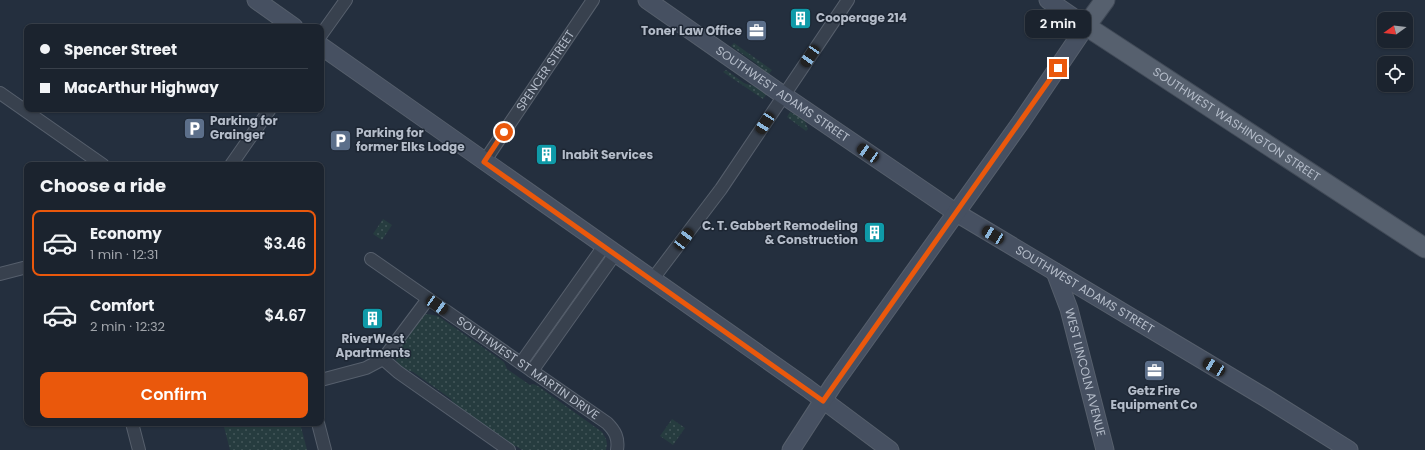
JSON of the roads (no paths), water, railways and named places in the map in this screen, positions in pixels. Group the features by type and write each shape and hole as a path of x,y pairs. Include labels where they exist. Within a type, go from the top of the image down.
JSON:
{"main road":[{"path":"256,0 290,24"},
{"name":"SOUTHWEST ADAMS STREET","path":"647,0 955,212 1266,398 1349,450"},
{"name":"SOUTHWEST WASHINGTON STREET","path":"1048,0 1425,248"},
{"path":"791,450 823,401 1103,3"},
{"path":"324,48 890,450"},
{"name":"WEST LINCOLN AVENUE","path":"1055,272 1069,309 1105,450"}],"street":[{"path":"324,31 346,0"},
{"name":"SPENCER STREET","path":"484,162 593,0"},
{"path":"652,280 721,189 848,0"},
{"path":"0,93 24,110"},
{"path":"27,112 99,162"},
{"path":"233,162 268,112"},
{"path":"521,363 610,250"},
{"path":"532,371 610,250"},
{"name":"SOUTHWEST ST MARTIN DRIVE","path":"371,259 607,423 616,435 617,446"},
{"path":"0,274 24,268"},
{"path":"324,379 366,368 382,359 428,299"},
{"path":"382,359 398,372 509,450"},
{"path":"134,426 139,450"},
{"path":"319,426 325,450"}],"place":[{"name":"Cooperage 214","path":"800,18"},
{"name":"Toner Law Office","path":"757,31"},
{"name":"Parking for Grainger","path":"195,128"},
{"name":"Parking for former Elks Lodge","path":"340,140"},
{"name":"Inabit Services","path":"547,155"},
{"name":"C. T. Gabbert Remodeling & Construction","path":"874,233"},
{"name":"RiverWest Apartments","path":"373,318"},
{"name":"Getz Fire Equipment Co","path":"1154,370"}]}
